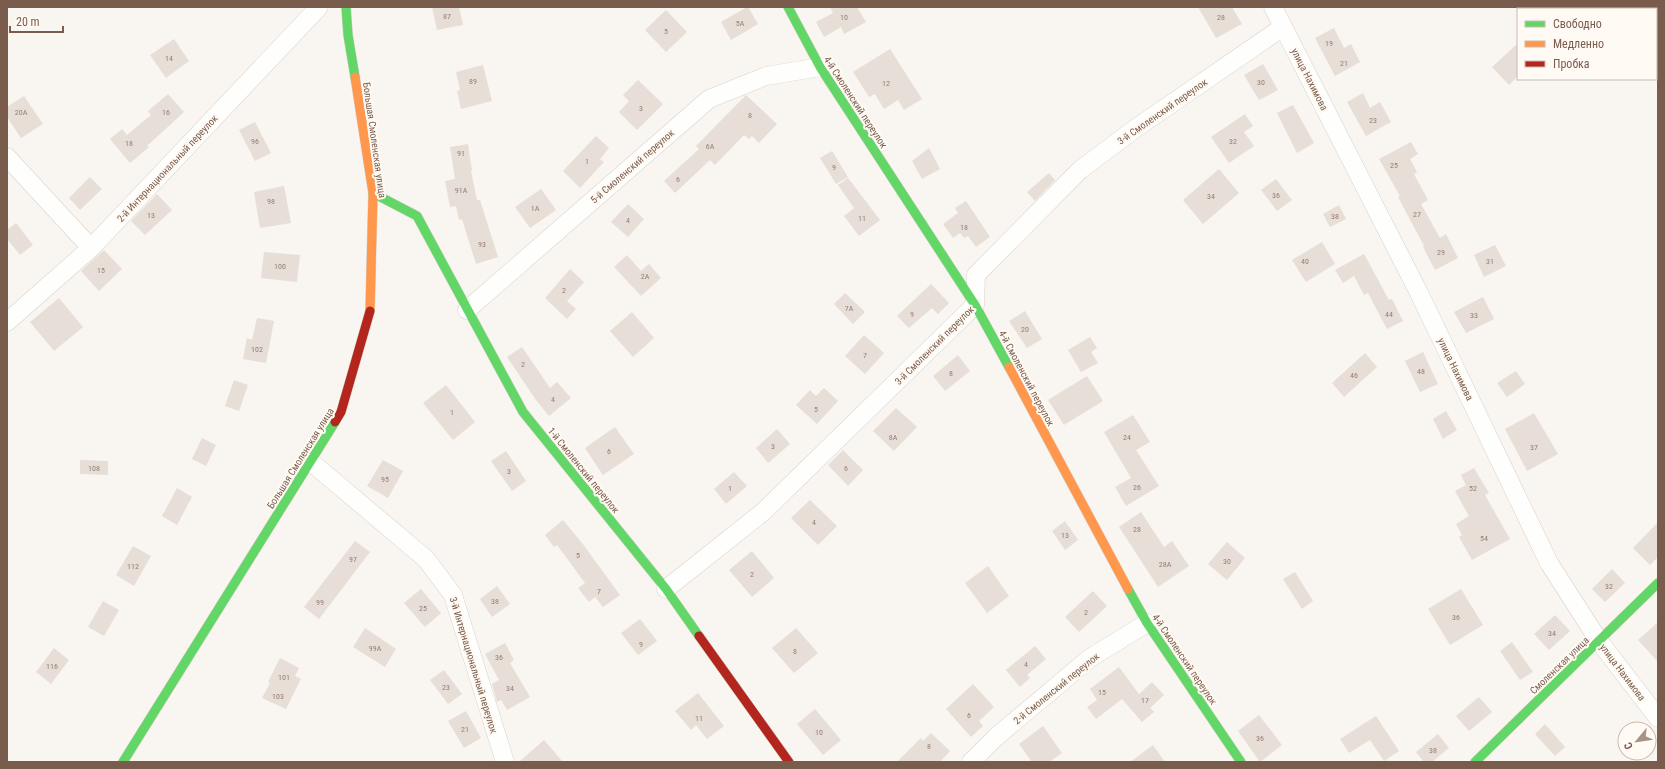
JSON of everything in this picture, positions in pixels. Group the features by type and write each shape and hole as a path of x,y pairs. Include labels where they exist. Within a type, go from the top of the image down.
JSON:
{"street":[{"name":"2-й Интернациональный переулок","path":"7,322 91,248 319,7"},
{"name":"Большая Смоленская улица","path":"123,762 342,412 370,310 373,194 348,35 346,7"},
{"name":"4-й Смоленский переулок","path":"788,7 820,67 975,305 1147,623 1241,762"},
{"name":"улица Нахимова","path":"1273,7 1419,293 1549,563 1599,641 1658,718"},
{"name":"3-й Смоленский переулок","path":"666,589 763,512 975,305 976,275 1080,170 1136,128 1283,27"},
{"name":"5-й Смоленский переулок","path":"467,310 709,99 766,76 820,67"},
{"path":"7,156 91,248"},
{"name":"1-й Смоленский переулок","path":"373,194 417,216 523,412 666,589 789,762"},
{"name":"3-й Интернациональный переулок","path":"310,462 426,559 453,595 505,762"},
{"name":"Смоленская улица","path":"1475,762 1658,583"},
{"name":"2-й Смоленский переулок","path":"971,762 996,737 1090,658 1147,623"}],"building":[{"path":"432,7 459,7 463,25 437,30"},
{"path":"747,7 758,24 731,40 721,22"},
{"path":"830,7 857,7 866,22 844,34 841,27 824,37 816,22 833,13"},
{"path":"1198,7 1232,7 1242,24 1216,38"},
{"path":"666,10 687,32 666,52 645,30"},
{"path":"1334,28 1344,48 1351,44 1360,62 1335,76 1315,38"},
{"path":"174,39 189,61 166,78 150,55"},
{"path":"1517,44 1517,77 1509,85 1492,67"},
{"path":"890,49 922,99 904,110 898,100 884,109 875,94 869,97 853,72"},
{"path":"1263,64 1278,90 1259,100 1244,75"},
{"path":"483,65 492,101 461,109 457,91 460,90 456,72"},
{"path":"638,80 663,104 637,130 619,112 629,101 623,95"},
{"path":"1363,93 1370,108 1380,102 1391,122 1366,136 1347,102"},
{"path":"168,94 184,112 147,146 149,147 130,163 110,139 122,129 127,135 151,115 148,111"},
{"path":"746,95 777,124 759,143 752,136 749,139 744,135 715,165 710,160 675,193 664,181 699,149 696,146"},
{"path":"24,96 43,124 21,138 7,117 7,107"},
{"path":"1293,105 1314,143 1297,153 1277,113"},
{"path":"1245,114 1253,126 1244,132 1254,146 1229,163 1211,137"},
{"path":"255,122 271,153 255,161 239,130"},
{"path":"596,136 609,148 600,159 604,162 580,188 563,171"},
{"path":"1411,142 1418,154 1410,159 1417,172 1414,174 1428,200 1421,204 1440,238 1446,234 1458,258 1435,270 1398,197 1400,196 1379,159"},
{"path":"468,144 471,171 477,200 480,200 498,257 476,264 462,219 459,220 456,206 450,207 445,181 455,179 450,147"},
{"path":"929,148 940,169 922,179 912,161"},
{"path":"832,151 848,177 836,184 820,158"},
{"path":"1219,169 1239,193 1203,224 1183,200"},
{"path":"1049,173 1055,180 1035,201 1027,192"},
{"path":"90,177 102,189 80,210 69,198"},
{"path":"848,178 880,220 859,236 844,216 854,208 838,185"},
{"path":"1276,179 1292,200 1277,211 1261,190"},
{"path":"284,186 291,223 260,228 254,192"},
{"path":"541,189 556,210 530,228 515,207"},
{"path":"157,194 172,210 145,235 131,221"},
{"path":"966,201 990,237 976,247 968,236 964,238 960,233 953,238 943,224 958,213 955,208"},
{"path":"628,204 644,219 628,237 611,222"},
{"path":"1339,205 1346,219 1330,227 1323,214"},
{"path":"16,223 33,245 20,255 7,239 7,230"},
{"path":"1322,242 1335,264 1306,282 1292,260"},
{"path":"1495,245 1506,266 1484,277 1474,255"},
{"path":"104,250 122,269 99,291 81,271"},
{"path":"264,252 300,255 297,282 261,278"},
{"path":"1364,254 1389,300 1392,299 1403,321 1387,329 1368,293 1364,295 1354,276 1343,283 1335,270"},
{"path":"627,255 641,271 649,264 661,278 641,296 614,267"},
{"path":"570,269 584,282 567,301 576,309 567,319 545,298"},
{"path":"931,284 949,303 938,314 932,308 909,328 897,316"},
{"path":"845,293 865,312 853,324 834,304"},
{"path":"1483,297 1494,319 1466,333 1454,312"},
{"path":"59,298 83,327 54,351 30,322"},
{"path":"1025,311 1042,339 1027,348 1009,321"},
{"path":"632,312 654,338 633,357 610,331"},
{"path":"257,318 274,321 266,363 243,359 247,338 252,340"},
{"path":"864,335 884,353 865,374 845,356"},
{"path":"1090,337 1097,348 1091,352 1098,363 1081,372 1068,350"},
{"path":"522,347 550,388 557,382 571,398 549,416 536,400 507,357"},
{"path":"1423,352 1438,384 1420,392 1405,361"},
{"path":"1365,353 1377,367 1344,397 1332,383"},
{"path":"958,355 970,371 945,391 933,376"},
{"path":"1516,371 1525,384 1507,397 1497,383"},
{"path":"1087,376 1103,401 1064,425 1048,400"},
{"path":"234,380 248,385 239,411 225,406"},
{"path":"446,385 475,422 453,440 423,403"},
{"path":"824,388 838,401 817,424 796,405 810,390 816,396"},
{"path":"896,408 917,427 894,451 873,431"},
{"path":"1446,411 1457,430 1443,439 1433,419"},
{"path":"1534,413 1558,454 1527,471 1505,429"},
{"path":"1133,415 1150,442 1136,450 1159,486 1126,506 1115,487 1131,478 1104,432"},
{"path":"615,427 634,454 603,475 585,448"},
{"path":"777,429 790,444 768,463 756,448"},
{"path":"202,438 216,445 206,466 192,459"},
{"path":"843,450 863,470 848,486 828,465"},
{"path":"506,451 526,481 512,491 491,461"},
{"path":"80,460 108,461 108,475 80,474"},
{"path":"383,460 403,471 388,498 367,486"},
{"path":"1474,468 1489,493 1485,495 1510,539 1472,560 1459,537 1462,535 1456,524 1469,516 1455,491 1466,485 1461,475"},
{"path":"734,472 747,486 726,504 714,489"},
{"path":"177,488 192,497 177,525 162,516"},
{"path":"810,500 837,526 818,545 791,518"},
{"path":"1141,512 1164,547 1172,541 1189,566 1158,587 1119,527"},
{"path":"563,520 582,543 620,595 603,607 595,597 589,602 578,588 585,583 557,545 554,547 545,535"},
{"path":"1065,521 1078,540 1065,550 1052,531"},
{"path":"1658,522 1658,557 1650,565 1633,548"},
{"path":"355,541 370,552 319,619 304,607"},
{"path":"1227,542 1245,558 1227,580 1208,564"},
{"path":"133,546 151,556 134,586 116,575"},
{"path":"752,551 774,578 752,597 729,570"},
{"path":"988,566 1009,596 987,613 965,583"},
{"path":"1612,569 1625,583 1605,602 1592,589"},
{"path":"1295,572 1313,601 1302,609 1283,579"},
{"path":"497,586 510,604 492,617 480,599"},
{"path":"421,589 441,613 425,627 404,603"},
{"path":"1461,589 1483,625 1450,645 1428,609"},
{"path":"1093,591 1107,606 1079,632 1065,617"},
{"path":"103,601 119,610 104,636 88,627"},
{"path":"1555,615 1570,631 1549,650 1534,634"},
{"path":"640,619 657,641 638,655 621,633"},
{"path":"1658,622 1658,662 1638,640"},
{"path":"365,628 396,649 385,667 353,647"},
{"path":"796,628 818,653 794,673 772,648"},
{"path":"1512,642 1533,672 1520,680 1500,651"},
{"path":"505,643 514,660 510,663 530,697 507,710 501,700 497,702 492,684 499,680 485,654"},
{"path":"1035,646 1046,659 1027,675 1030,678 1020,687 1006,670"},
{"path":"54,648 69,660 51,684 36,672"},
{"path":"280,658 299,668 295,676 301,679 286,709 262,698"},
{"path":"1119,667 1139,694 1152,682 1164,695 1150,708 1154,712 1142,722 1122,699 1096,719 1087,707 1097,700 1090,689"},
{"path":"444,670 462,694 448,704 430,680"},
{"path":"973,684 994,707 979,721 983,726 971,737 946,709"},
{"path":"698,693 724,726 707,739 696,725 691,730 675,711"},
{"path":"1479,697 1492,712 1469,731 1456,716"},
{"path":"815,709 841,740 823,755 797,724"},
{"path":"466,711 481,738 464,748 448,721"},
{"path":"1259,715 1282,745 1260,762 1238,731"},
{"path":"1376,716 1399,751 1384,761 1370,740 1349,753 1340,739"},
{"path":"1545,724 1565,747 1555,756 1535,734"},
{"path":"1043,726 1062,753 1049,762 1032,762 1019,744"},
{"path":"931,733 950,751 940,762 897,762 921,738 923,741"},
{"path":"1438,734 1449,748 1432,762 1424,762 1416,752"},
{"path":"544,740 563,762 519,762"},
{"path":"1153,745 1165,762 1130,762"}],"traffic: fast":[{"path":"346,7 348,35 355,77"},
{"path":"788,7 820,67 975,305 1009,367"},
{"path":"373,193 417,216 523,412 666,589 699,636"},
{"path":"123,762 335,422"},
{"path":"1475,762 1658,583"},
{"path":"1128,589 1147,623 1241,762"}],"traffic: slow":[{"path":"355,77 373,193 370,311"},
{"path":"1009,367 1128,589"}],"traffic: jam":[{"path":"335,422 341,412 370,311"},
{"path":"699,636 789,762"}]}
